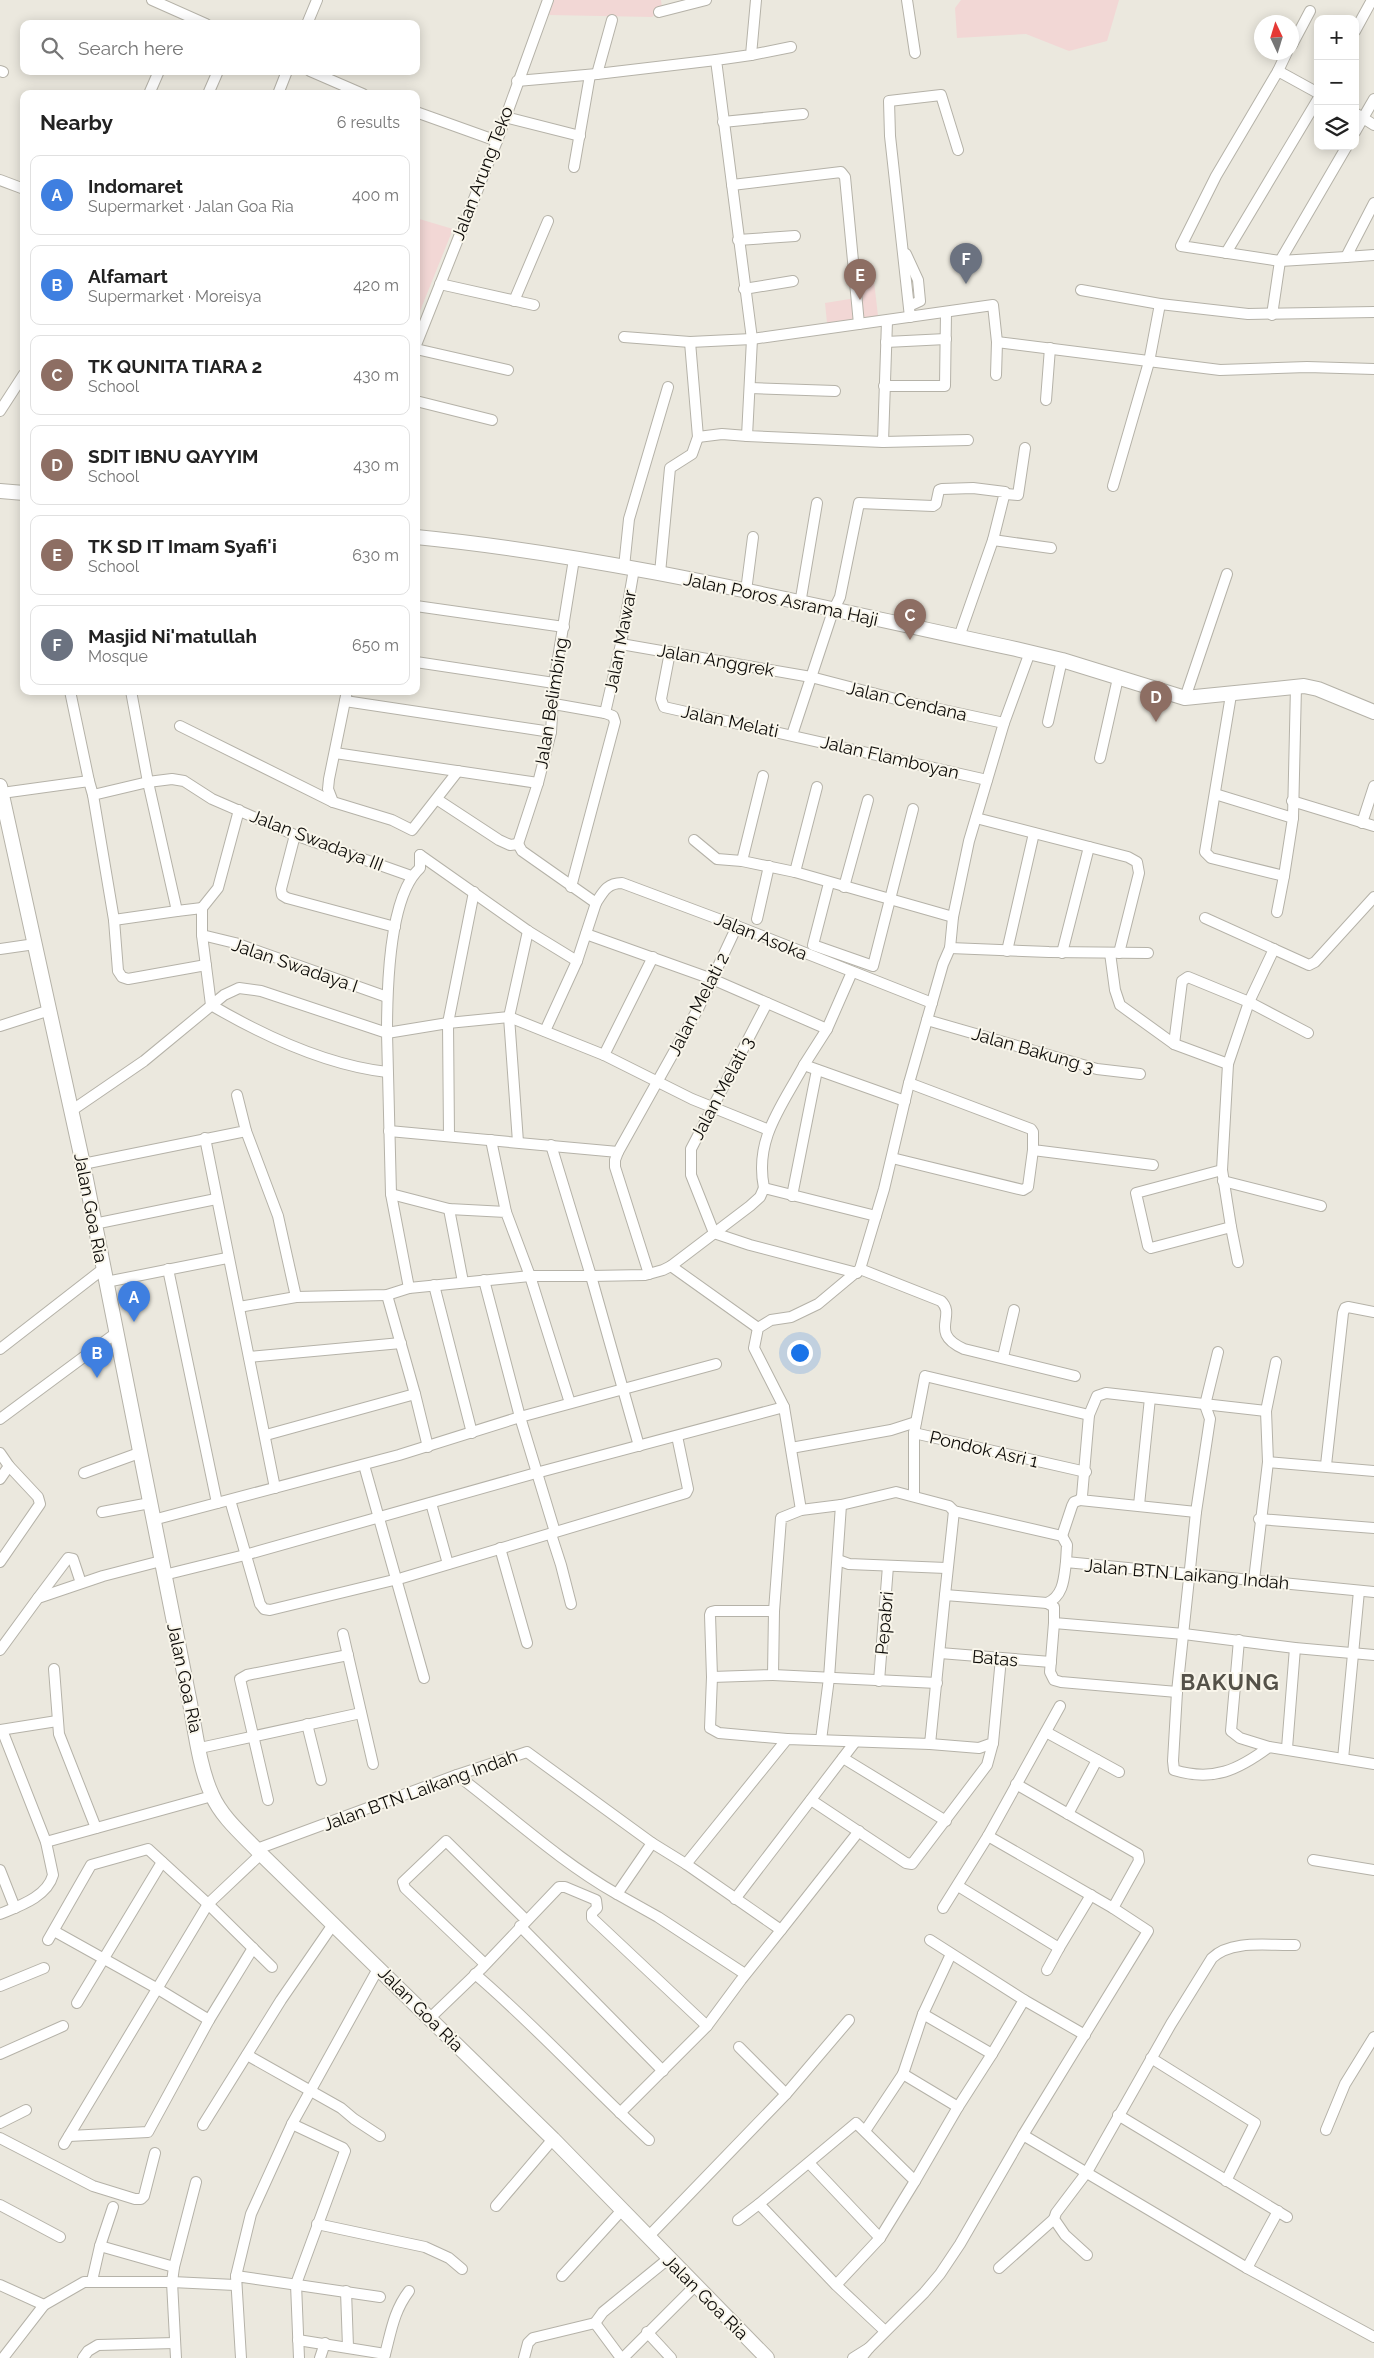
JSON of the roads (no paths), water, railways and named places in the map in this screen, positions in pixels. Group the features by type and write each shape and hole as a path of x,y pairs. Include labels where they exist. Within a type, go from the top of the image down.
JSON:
{"main road":[{"path":"0,491 20,492"},
{"name":"Jalan Poros Asrama Haji","path":"420,538 660,573 746,591 1030,652 1185,698 1296,686 1318,689 1374,712"},
{"name":"Jalan Goa Ria","path":"1,790 2,808 35,944 83,1164 139,1453 200,1748 212,1796 229,1820 259,1851 553,2139 767,2358"}],"street":[{"path":"152,0 184,19"},
{"path":"309,20 317,0"},
{"name":"Jalan Arung Teko","path":"420,336 496,141 548,0"},
{"path":"659,12 706,0"},
{"path":"751,55 756,0"},
{"path":"907,0 915,52"},
{"path":"1359,24 1372,0"},
{"path":"1299,32 1310,11"},
{"path":"574,167 594,75 612,20"},
{"path":"517,81 594,75 716,60 791,47"},
{"path":"716,60 744,289 752,339 748,436"},
{"path":"1283,60 1242,128 1181,244 1183,247 1280,261 1374,255"},
{"path":"1278,71 1314,91"},
{"path":"151,90 156,75"},
{"path":"210,90 216,75"},
{"path":"280,90 285,75"},
{"path":"319,75 354,90"},
{"path":"910,317 890,136 889,101 941,95 958,150"},
{"path":"1374,99 1359,116 1374,125"},
{"path":"1226,253 1314,105"},
{"path":"420,113 496,141"},
{"path":"723,122 803,114"},
{"path":"504,117 580,136"},
{"path":"1272,315 1280,261 1345,150"},
{"path":"732,185 841,172 845,177 859,324"},
{"path":"0,180 20,188"},
{"path":"1346,257 1374,203"},
{"path":"514,301 548,221"},
{"path":"738,240 795,236"},
{"path":"744,289 793,281"},
{"path":"440,284 534,305"},
{"path":"1081,290 1160,304 1272,315 1374,312"},
{"path":"1113,486 1149,362 1160,304"},
{"path":"624,337 690,342 752,339 993,305 997,342 996,375"},
{"path":"884,386 945,386 946,312"},
{"path":"883,442 887,321"},
{"path":"886,342 946,340"},
{"path":"660,573 670,468 692,454 698,436 690,342"},
{"path":"997,342 1149,362 1242,370 1307,367 1374,369"},
{"path":"420,348 508,370"},
{"path":"1046,400 1050,348"},
{"path":"0,411 20,380"},
{"name":"Jalan Mawar","path":"605,714 621,644 629,568 629,520 668,387"},
{"path":"750,388 834,391"},
{"path":"420,402 492,420"},
{"path":"698,436 722,434 883,442 968,440"},
{"path":"792,735 810,677 833,611 840,597 846,575 859,503 933,506 936,504 939,490 942,489 973,488 1018,495 1025,448"},
{"path":"959,637 994,540 1005,493"},
{"path":"800,604 817,503"},
{"path":"746,591 753,537"},
{"path":"994,540 1051,548"},
{"name":"Jalan Belimbing","path":"518,844 538,783 551,732 554,683 574,559"},
{"path":"1185,698 1227,574"},
{"path":"420,607 564,627"},
{"name":"Jalan Anggrek","path":"621,644 810,677"},
{"name":"Jalan Melati","path":"670,652 661,699 664,707 792,735"},
{"path":"801,1510 784,1407 756,1354 754,1340 758,1328 771,1320 791,1317 811,1308 859,1271 892,1158 909,1083 943,964 950,948 953,917 976,818 1004,723 1030,652"},
{"path":"1048,722 1062,660"},
{"path":"420,663 554,683"},
{"name":"Jalan Cendana","path":"810,677 911,703 1004,723"},
{"path":"1100,758 1118,678"},
{"path":"1277,912 1293,818 1296,686"},
{"path":"1231,694 1205,848 1207,856 1284,876"},
{"path":"71,695 93,795 114,920 118,971 122,978 128,979 206,966"},
{"path":"132,695 148,782 177,910"},
{"path":"333,802 328,788 346,696 551,732"},
{"path":"554,704 613,716 614,730 571,887"},
{"path":"180,726 333,802 392,820 412,830 438,800 458,771"},
{"name":"Jalan Flamboyan","path":"792,735 987,780"},
{"path":"335,753 538,783"},
{"path":"742,861 763,776"},
{"path":"1,790 89,781"},
{"path":"93,795 148,782 184,781 212,799 239,810"},
{"path":"1362,823 1374,786"},
{"path":"795,872 816,787"},
{"path":"1215,794 1293,818"},
{"path":"438,800 499,840 510,845 518,844 522,851 596,903 577,961 545,1031"},
{"path":"844,887 868,800"},
{"path":"1292,801 1374,826"},
{"path":"829,883 813,945 873,966 913,809"},
{"name":"Jalan Swadaya III","path":"202,908 218,888 239,810 296,835 411,876"},
{"path":"976,818 1090,846 1133,859 1137,862 1139,869 1114,953 1114,990 1120,1005 1174,1044 1228,1064"},
{"path":"1008,950 1034,833"},
{"path":"296,835 281,889 282,895 287,898 395,927"},
{"path":"694,840 717,859 742,861 795,872 890,901 953,917"},
{"path":"1062,953 1090,846"},
{"path":"409,1288 391,1194 388,1131 387,997 395,927 411,876 420,868 420,855 528,931 577,961"},
{"path":"757,919 769,866"},
{"name":"Jalan Asoka","path":"596,903 610,885 622,884 737,926 932,1003"},
{"path":"449,1136 448,1023 474,892"},
{"path":"1205,918 1309,965 1374,898"},
{"path":"114,920 202,908 202,935 211,1005"},
{"name":"Jalan Melati 2","path":"618,1152 699,1006 737,926"},
{"path":"518,1142 509,1017 528,931"},
{"path":"586,934 712,979 827,1029"},
{"name":"Jalan Swadaya I","path":"202,935 235,943 387,997"},
{"path":"0,949 35,944"},
{"path":"950,948 1062,953 1148,953"},
{"path":"1238,1262 1222,1170 1228,1064 1249,1002 1274,949"},
{"path":"604,1055 653,957"},
{"path":"239,1307 296,1298 387,1295 409,1288 434,1284 530,1276 649,1274 671,1266 760,1197 764,1188 760,1162 762,1146 804,1065 827,1029 852,972"},
{"path":"1174,1044 1183,978 1191,978 1249,1002 1308,1033"},
{"path":"71,1111 144,1061 231,990 248,988 387,1033 448,1023 509,1017 604,1055 712,1107 769,1130"},
{"name":"Jalan Melati 3","path":"714,1232 691,1175 691,1148 767,1003"},
{"path":"211,1005 246,1025 326,1058 357,1069 387,1072"},
{"path":"0,1026 50,1010"},
{"name":"Jalan Bakung 3","path":"927,1020 1097,1069 1140,1074"},
{"path":"804,1065 905,1100"},
{"path":"792,1196 817,1070"},
{"path":"892,1158 1023,1190 1028,1187 1033,1150 1033,1132 1030,1129 909,1083"},
{"path":"237,1095 246,1132 278,1216 296,1298"},
{"path":"388,1131 618,1152 614,1160 615,1167 649,1274"},
{"path":"83,1164 205,1138 246,1132"},
{"path":"205,1138 228,1258 266,1435 274,1488"},
{"path":"491,1140 506,1212 530,1276 570,1403"},
{"path":"551,1145 592,1276 639,1446"},
{"path":"1033,1150 1153,1165"},
{"path":"1222,1170 1138,1192 1135,1196 1146,1243 1151,1248 1231,1227"},
{"path":"1223,1181 1321,1206"},
{"path":"764,1188 876,1216"},
{"path":"391,1194 449,1209 506,1212"},
{"path":"94,1224 216,1199"},
{"path":"449,1209 463,1282"},
{"path":"714,1232 750,1245 859,1271 941,1301 945,1307 946,1335 952,1344 1075,1376"},
{"path":"0,1348 104,1275 168,1269 228,1258"},
{"path":"671,1266 758,1328"},
{"path":"168,1269 217,1504"},
{"path":"484,1280 571,1604"},
{"path":"434,1284 472,1433"},
{"path":"387,1295 428,1447"},
{"path":"1326,1465 1343,1313 1345,1308 1348,1307 1374,1312"},
{"path":"1003,1357 1014,1310"},
{"path":"0,1419 116,1333"},
{"path":"249,1357 401,1343"},
{"path":"1218,1352 1205,1405 1210,1419 1196,1512 1177,1692 1172,1761 1174,1770 1215,1775 1249,1762 1269,1747"},
{"path":"1254,1580 1259,1519 1268,1462 1266,1411 1276,1362"},
{"path":"153,1520 364,1465 428,1447 520,1417 716,1364"},
{"path":"914,1433 925,1376 1089,1415"},
{"path":"266,1435 415,1394"},
{"path":"1080,1500 1086,1472 1089,1415 1097,1396 1100,1394 1266,1411"},
{"path":"1139,1506 1150,1398"},
{"path":"164,1575 245,1555 536,1473 784,1407"},
{"path":"791,1448 891,1430 916,1422"},
{"name":"Pondok Asri 1","path":"914,1496 914,1433 1086,1472"},
{"path":"230,1500 260,1604 264,1609 270,1610 397,1579 686,1493 688,1489 677,1436"},
{"path":"0,1453 9,1466 38,1497 40,1504 0,1561"},
{"path":"84,1473 139,1453"},
{"path":"1268,1462 1326,1465 1374,1471"},
{"path":"364,1465 424,1678"},
{"path":"0,1479 9,1466"},
{"path":"773,1675 774,1611 781,1518 801,1510 841,1505 896,1492 948,1506 954,1511 1062,1536"},
{"path":"1066,1562 1067,1545 1062,1536 1074,1502 1080,1500 1196,1512"},
{"path":"102,1512 150,1503"},
{"path":"431,1504 448,1564"},
{"path":"821,1740 829,1678 841,1505"},
{"path":"930,1744 938,1683 946,1568 954,1511"},
{"path":"1259,1519 1374,1528"},
{"path":"500,1548 527,1643"},
{"path":"0,1650 68,1558 73,1559 82,1583"},
{"path":"38,1598 161,1560"},
{"path":"838,1560 849,1564 946,1568"},
{"name":"Jalan BTN Laikang Indah","path":"1047,1603 1053,1600 1059,1593 1066,1562 1374,1592"},
{"name":"Pepabri","path":"879,1681 888,1566"},
{"path":"1343,1759 1359,1591"},
{"path":"944,1595 1047,1603 1054,1607 1050,1672 1054,1680 1058,1682 1177,1692"},
{"path":"774,1611 711,1612 710,1656 712,1677 710,1728 713,1730 719,1733 787,1739 930,1744 979,1748 993,1743"},
{"path":"1054,1623 1184,1634 1295,1648 1374,1655"},
{"path":"343,1634 373,1764"},
{"path":"1239,1640 1232,1731 1240,1738 1269,1747 1287,1748 1374,1764"},
{"path":"1287,1748 1295,1648"},
{"name":"Batas","path":"940,1653 1051,1662"},
{"path":"268,1800 240,1679 247,1675 348,1655"},
{"path":"811,1800 906,1863 912,1864 987,1765 993,1743 1000,1658"},
{"path":"54,1669 59,1734 96,1828"},
{"path":"712,1677 773,1675 938,1683"},
{"path":"943,1908 988,1836 1060,1706"},
{"path":"200,1748 361,1712"},
{"path":"0,1914 35,1897 52,1880 53,1867 46,1842 1,1730 57,1721"},
{"path":"307,1724 322,1780"},
{"path":"1046,1732 1119,1772"},
{"path":"686,1864 787,1739"},
{"path":"735,1899 855,1742"},
{"name":"Jalan BTN Laikang Indah","path":"259,1851 457,1775 527,1752 652,1843 686,1864 781,1930"},
{"path":"843,1758 946,1821"},
{"path":"1068,1814 1096,1760"},
{"path":"457,1775 552,1851 594,1880 658,1917 745,1974"},
{"path":"1016,1784 1138,1854 1139,1861 1113,1908"},
{"path":"46,1842 212,1796"},
{"path":"620,2113 706,2026 859,1831"},
{"path":"861,2358 868,2348 940,2274 960,2244 1023,2135 1148,1931 1113,1908 988,1836"},
{"path":"485,1964 405,1888 403,1882 446,1841 663,2071"},
{"path":"617,1894 652,1843"},
{"path":"210,2020 104,1960 51,1936 91,1865 148,1849 208,1904 272,1967"},
{"path":"254,1948 210,2020 148,2132 66,2140 208,1904 259,1851"},
{"path":"1313,1860 1374,1870"},
{"path":"77,2003 162,1862"},
{"path":"0,1870 15,1908"},
{"path":"430,2018 562,1886 596,1900 598,1908 592,1913 592,1918 706,2026"},
{"path":"958,1886 1059,1948"},
{"path":"1047,1970 1091,1895"},
{"path":"203,2125 334,1923"},
{"path":"930,1940 1024,2000 1085,2035"},
{"path":"999,2268 1054,2219 1087,2172 1151,2058 1216,1955 1236,1946 1295,1945"},
{"path":"865,2132 903,2074 923,2014 951,1954"},
{"path":"241,2358 235,2281 251,2214 292,2124 378,1967"},
{"path":"0,1986 44,1968"},
{"path":"476,1974 511,2004 620,2113 650,2140"},
{"path":"836,2284 880,2238 1024,2000"},
{"path":"923,2014 992,2054"},
{"path":"648,2237 786,2094 849,2020"},
{"path":"0,2054 63,2026"},
{"path":"1326,2130 1345,2084 1374,2037"},
{"path":"739,2047 786,2094"},
{"path":"247,2055 341,2108 380,2136"},
{"path":"1151,2058 1255,2124 1226,2181"},
{"path":"903,2074 958,2107"},
{"path":"0,2122 26,2110"},
{"path":"1118,2115 1283,2214 1247,2268"},
{"path":"292,2124 344,2148 345,2151 296,2284 299,2358"},
{"path":"738,2220 809,2163 852,2124 858,2124 875,2144 915,2180"},
{"path":"1023,2135 1247,2268 1374,2337"},
{"path":"0,2138 73,2177 117,2195 141,2199 144,2196 155,2153"},
{"path":"496,2206 553,2139"},
{"path":"809,2163 880,2238"},
{"path":"176,2358 172,2282 174,2267 196,2182"},
{"path":"0,2204 60,2237"},
{"path":"759,2204 836,2284 885,2330"},
{"path":"92,2281 100,2246 113,2207"},
{"path":"562,2276 622,2210"},
{"path":"1054,2219 1058,2227 1087,2255"},
{"path":"317,2224 425,2247 449,2258 462,2269"},
{"path":"100,2246 174,2267"},
{"path":"524,2358 528,2343 532,2338 596,2323 604,2312 668,2258"},
{"path":"3,2358 44,2305 78,2285 92,2281 235,2281 296,2284 380,2297"},
{"path":"0,2285 44,2305"},
{"path":"596,2323 622,2358 695,2286"},
{"path":"346,2291 348,2347"},
{"path":"298,2340 348,2347 385,2356 392,2321 398,2305 409,2291"},
{"path":"647,2332 671,2358"},
{"path":"83,2358 93,2347 98,2345 175,2343"},
{"path":"320,2358 325,2343"},
{"path":"853,2358 868,2348"}],"place":[{"name":"Masjid Ni'matullah","path":"966,284"},
{"name":"TK SD IT Imam Syafi'i","path":"860,300"},
{"name":"TK QUNITA TIARA 2","path":"910,640"},
{"name":"SDIT IBNU QAYYIM","path":"1156,722"},
{"name":"Indomaret","path":"134,1322"},
{"name":"Alfamart","path":"97,1378"}],"district":[{"name":"BAKUNG","path":"1230,1682"}]}
